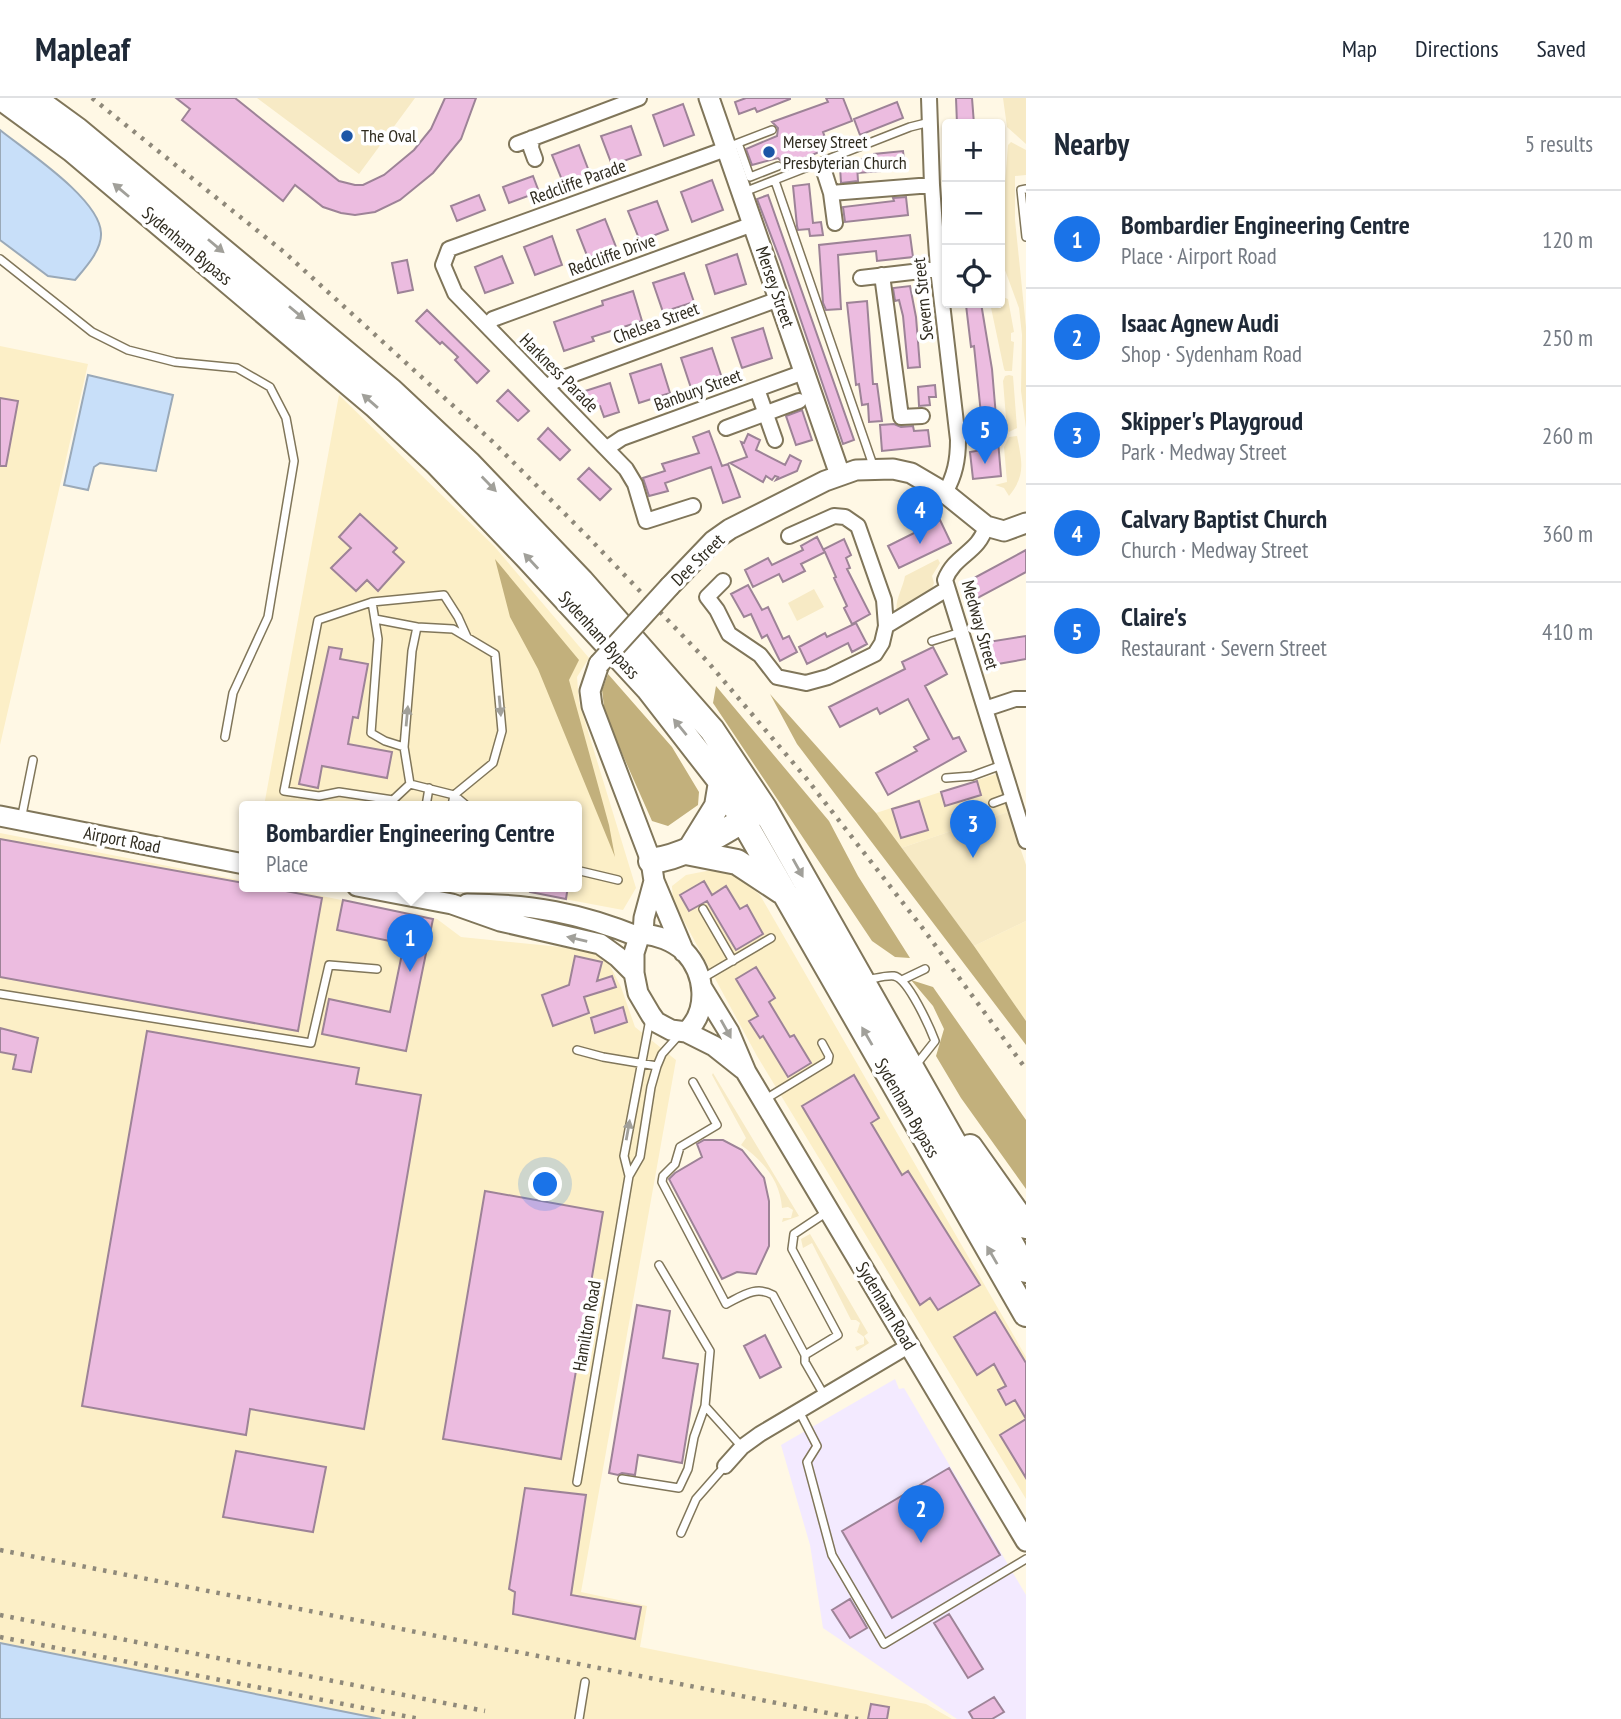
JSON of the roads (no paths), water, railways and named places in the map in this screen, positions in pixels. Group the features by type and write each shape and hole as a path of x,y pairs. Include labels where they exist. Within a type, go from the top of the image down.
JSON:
{"highway":[{"name":"Sydenham Bypass","path":"2,98 73,150 375,405 437,463 648,688 721,782 754,814 862,981 1026,1270"},
{"name":"Sydenham Bypass","path":"33,98 77,130 380,383 470,464 682,695 725,748 787,896 1026,1314"},
{"path":"689,850 717,806 721,782"},
{"path":"652,871 754,814"},
{"path":"689,850 737,862 758,873 787,896"},
{"path":"940,1121 975,1152 1026,1226"}],"street":[{"path":"517,144 639,98"},
{"name":"Mersey Street","path":"709,98 732,146 742,193 841,475"},
{"name":"Severn Street","path":"929,98 938,269 958,440 954,477 938,495"},
{"path":"532,138 531,148 535,159"},
{"name":"Redcliffe Parade","path":"446,254 449,249 474,239 732,146"},
{"path":"822,165 831,193 835,223"},
{"path":"831,193 932,185"},
{"name":"Redcliffe Drive","path":"487,326 493,319 753,224"},
{"name":"Harkness Parade","path":"446,254 443,265 455,293 626,469 635,484 646,521 692,506"},
{"path":"860,278 938,269"},
{"path":"882,275 901,417 922,416"},
{"name":"Chelsea Street","path":"547,387 555,381 779,299"},
{"name":"Banbury Street","path":"607,449 622,438 804,372"},
{"path":"757,389 775,440"},
{"path":"726,428 799,401"},
{"name":"Dee Street","path":"684,951 592,706 590,691 599,664 713,541 730,529 841,475 874,468 911,473 938,495 986,526"},
{"path":"723,581 707,597 729,634 760,655 777,677 806,683 828,677 875,654 882,643 886,626 884,600 858,526 845,517 834,516 789,536"},
{"path":"986,526 1004,531 1026,523"},
{"name":"Medway Street","path":"986,526 977,546 958,558 950,567 946,580 947,589 1026,841"},
{"path":"886,626 947,589"},
{"path":"985,709 1015,699 1026,699"},
{"name":"Airport Road","path":"0,816 239,863"},
{"path":"441,900 526,906 598,921 641,935 664,939 684,951 701,984 699,1016 683,1032 663,1026 651,1015 638,993 634,973 634,953 641,935 652,871"},
{"path":"415,892 500,921 600,944 634,973"},
{"name":"Sydenham Road","path":"701,984 729,1032 746,1072 1026,1541"},
{"name":"Sydenham Road","path":"683,1032 714,1046 746,1072"},
{"path":"724,1466 742,1447 909,1345"}],"lane":[{"path":"742,193 822,165 910,127 930,122"},
{"path":"772,130 732,146 750,177 778,166"},
{"path":"775,181 874,468"},
{"path":"1026,189 1021,190 1026,237"},
{"path":"0,259 92,332 128,350 174,362 237,368 270,387 286,418 295,460 268,617 233,693 225,737"},
{"path":"410,784 393,800 340,792 320,796 284,791 318,620 372,602 444,594 467,637"},
{"path":"372,602 378,639 371,733 404,747"},
{"path":"375,619 417,627 453,629 495,654 502,731 493,763 454,795 453,801"},
{"path":"410,784 404,747 412,651 417,627"},
{"path":"932,641 961,632"},
{"path":"21,820 33,760"},
{"path":"946,778 972,776 1002,765"},
{"path":"410,784 454,795 461,801"},
{"path":"427,801 429,788"},
{"path":"993,803 1012,796"},
{"path":"582,871 618,880"},
{"path":"703,909 733,961"},
{"path":"701,984 771,939"},
{"path":"0,994 312,1043 329,965 377,969"},
{"path":"902,980 925,969"},
{"path":"862,981 894,976 902,980 929,1025 936,1041 912,1071"},
{"name":"Hamilton Road","path":"629,1176 624,1156 651,1015"},
{"name":"Hamilton Road","path":"577,1482 629,1176 640,1157 657,1066 662,1054 683,1032"},
{"path":"764,1100 828,1061 829,1056 822,1043"},
{"path":"577,1050 657,1066"},
{"path":"693,1082 717,1125 680,1147 675,1164 663,1176 662,1182 726,1304 750,1292 769,1292 825,1396"},
{"path":"805,1355 838,1335 792,1249 794,1234 829,1211"},
{"path":"622,1479 680,1488 688,1469 694,1437 705,1406 710,1351 659,1265"},
{"path":"705,1406 742,1447"},
{"path":"799,1411 817,1446 807,1462 832,1555 884,1644 1026,1559"},
{"path":"681,1533 696,1499 724,1466"},
{"path":"579,1719 585,1682"}],"water":[{"path":"0,130 60,177 88,206 97,220 101,233 99,246 75,280 48,276 0,240"},
{"path":"88,375 173,395 156,471 100,463 94,467 88,490 64,485"},
{"path":"0,1643 381,1719 0,1719"}],"railway":[{"path":"92,98 284,252 493,442 589,538 707,661 806,778 924,930 1026,1069"},
{"path":"0,1550 858,1719"},
{"path":"0,1615 485,1711"},
{"path":"0,1637 420,1719"}],"place":[{"name":"The Oval","path":"347,136"},
{"name":"Mersey Street Presbyterian Church","path":"769,152"},
{"name":"Claire's","path":"985,464"},
{"name":"Calvary Baptist Church","path":"920,544"},
{"name":"Skipper's Playgroud","path":"973,858"},
{"name":"Bombardier Engineering Centre","path":"410,972"},
{"name":"Isaac Agnew Audi","path":"921,1543"}]}
